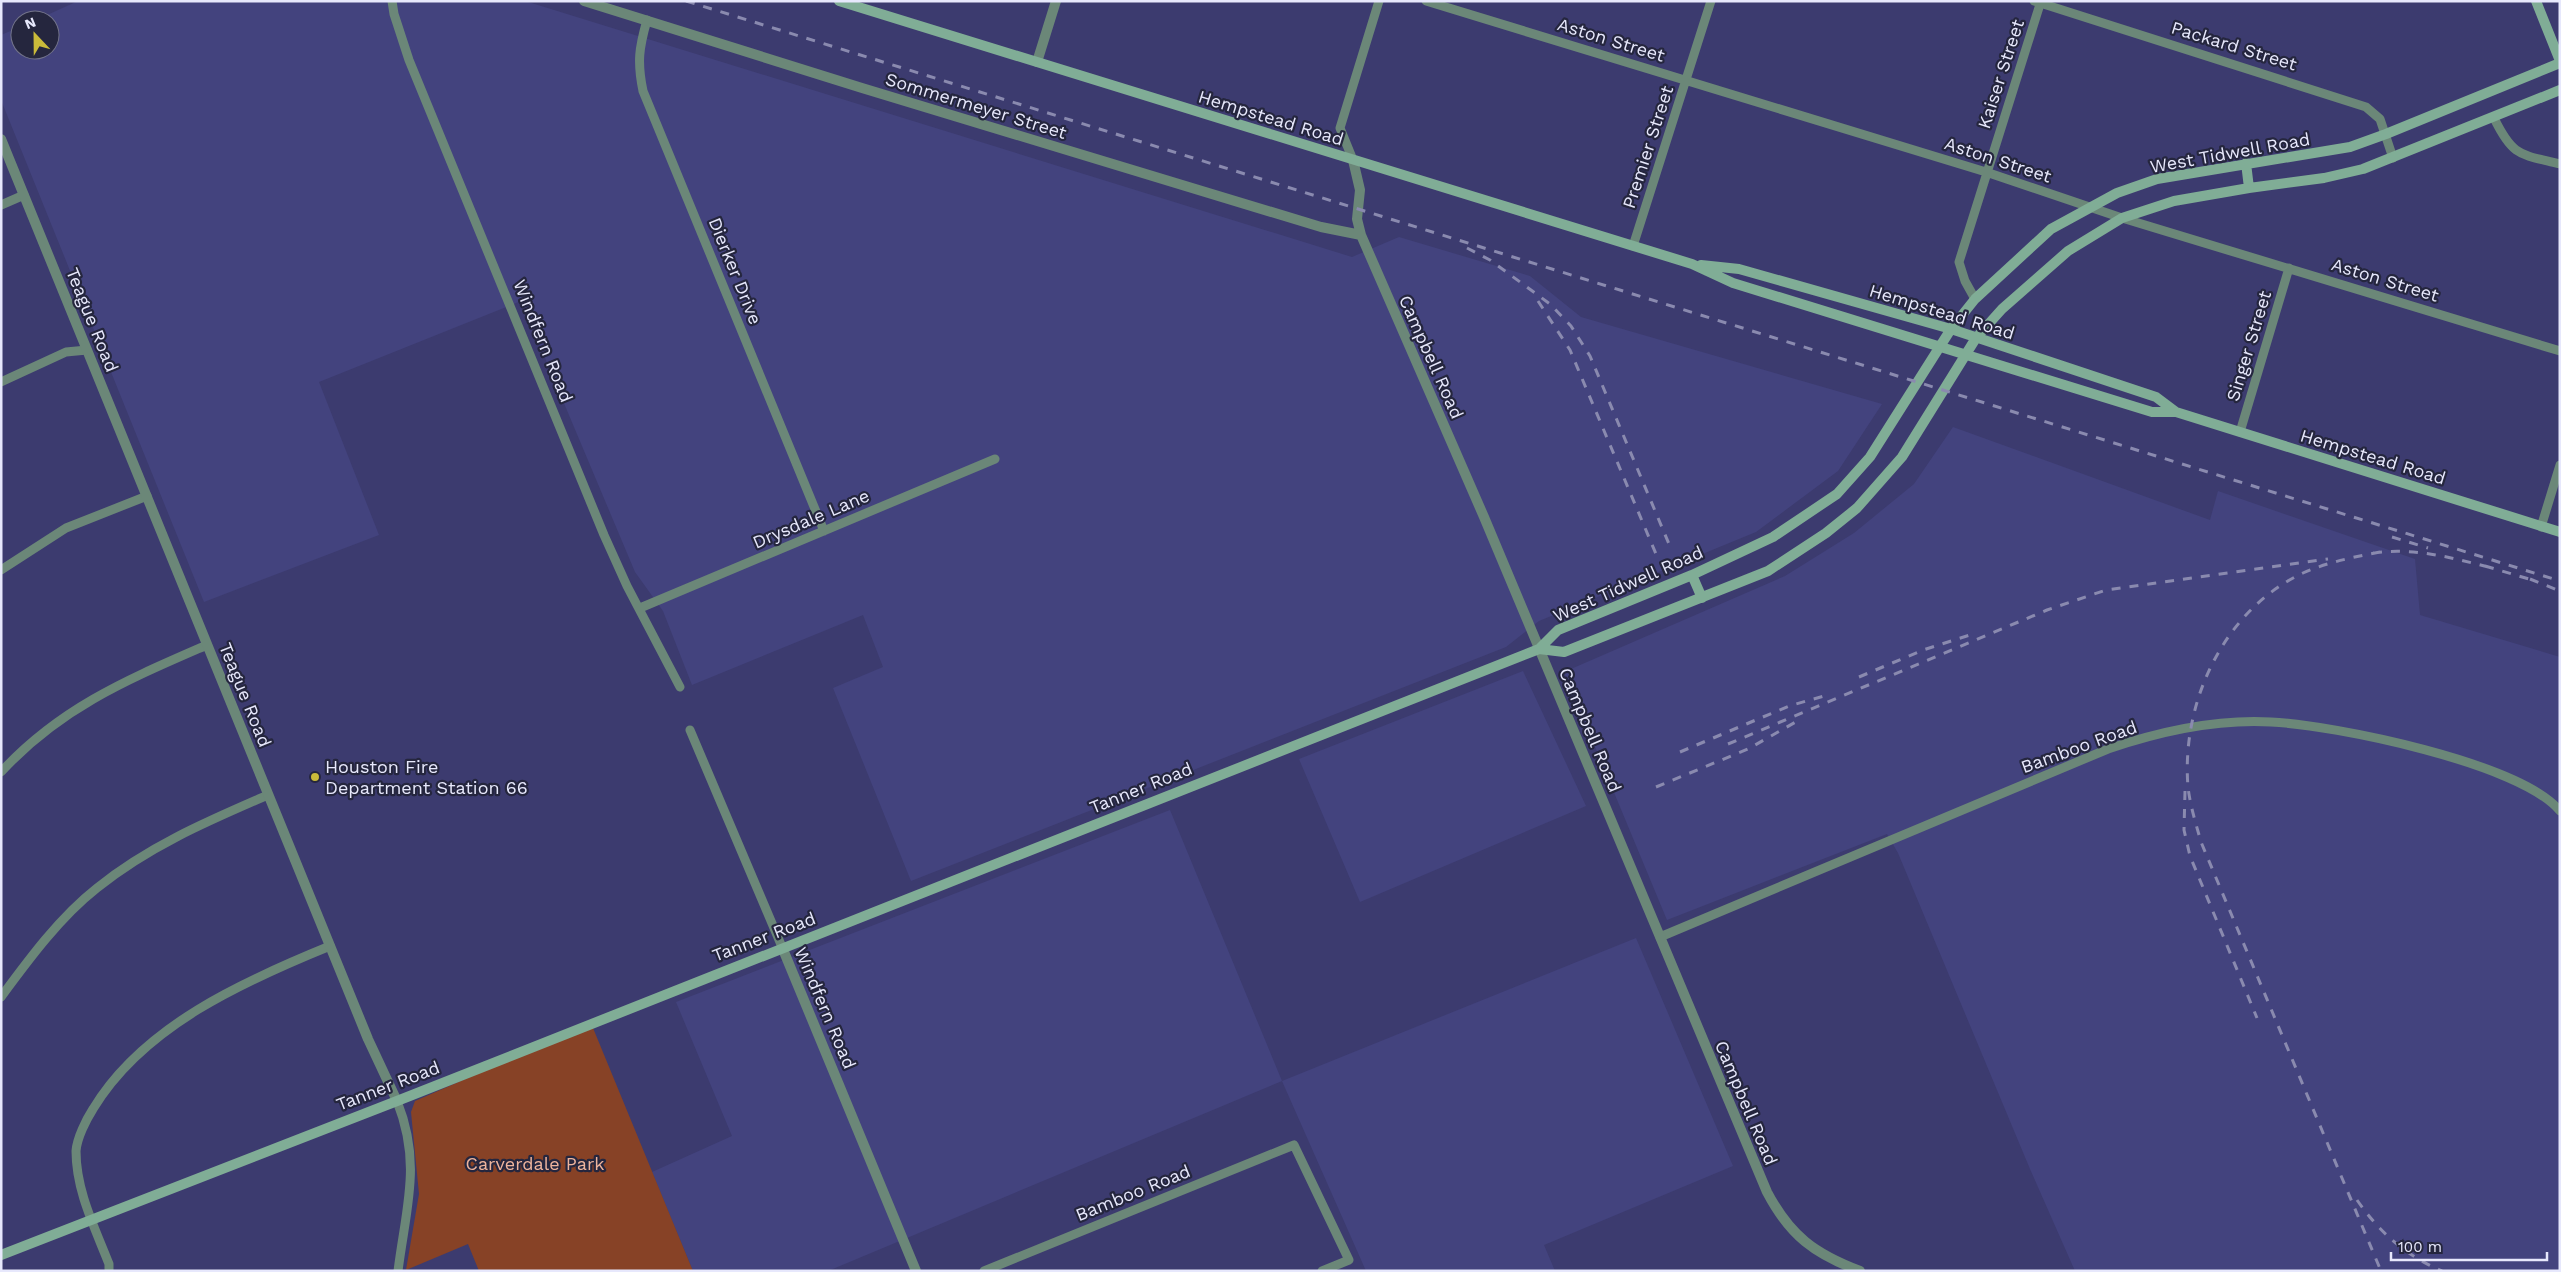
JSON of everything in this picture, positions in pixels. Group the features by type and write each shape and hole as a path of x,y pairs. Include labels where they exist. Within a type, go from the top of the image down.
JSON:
{"main road":[{"name":"Hempstead Road","path":"840,1 1692,264 1733,283 1941,345 2152,412 2176,412 2560,532"},
{"path":"2536,1 2560,62"},
{"name":"West Tidwell Road","path":"1539,649 1558,630 1692,575 1773,537 1837,494 1870,457 1951,329 1975,299 2051,229 2117,193 2157,179 2246,163 2323,153 2386,134 2560,62"},
{"name":"West Tidwell Road","path":"1539,649 1564,652 1702,598 1768,571 1826,533 1857,508 1884,480 1908,450 1976,338 2002,310 2068,251 2122,218 2174,201 2324,178 2363,169 2560,90"},
{"path":"2246,163 2250,188"},
{"name":"Hempstead Road","path":"1692,264 1740,269 1951,329 2156,398 2176,412"},
{"path":"1785,298 1790,284"},
{"path":"2102,396 2107,381"},
{"path":"1692,575 1702,598"},
{"name":"Tanner Road","path":"1,1254 397,1100 1539,649"}],"street":[{"name":"Windfern Road","path":"392,1 394,14 409,60 604,535 627,586 680,687"},
{"name":"Sommermeyer Street","path":"584,1 871,91 1312,224 1361,235"},
{"path":"1037,62 1056,1"},
{"path":"1353,160 1340,128 1379,1"},
{"name":"Aston Street","path":"1426,1 1986,172 2122,218 2560,351"},
{"name":"Premier Street","path":"1633,246 1711,1"},
{"name":"Packard Street","path":"2039,2 2366,106 2380,119 2393,158"},
{"name":"Kaiser Street","path":"1975,299 1965,281 1958,262 2039,2"},
{"name":"Dierker Drive","path":"647,20 640,46 638,66 643,91 824,531"},
{"path":"2494,118 2505,141 2512,149 2560,164"},
{"name":"Teague Road","path":"1,139 368,1039 397,1100 411,1146 412,1167 408,1209 398,1271"},
{"name":"Campbell Road","path":"1353,160 1360,190 1357,219 1361,235 1539,649 1708,1055 1776,1209 1788,1226 1809,1246 1835,1261 1860,1271"},
{"path":"1,205 24,195"},
{"name":"Singer Street","path":"2240,432 2289,268"},
{"path":"1,382 66,352 87,350"},
{"name":"Drysdale Lane","path":"640,608 995,459"},
{"path":"2541,527 2560,465"},
{"path":"1,570 66,528 147,496"},
{"path":"1,772 37,738 67,714 100,694 207,645"},
{"name":"Bamboo Road","path":"1660,937 2108,749 2129,742 2189,729 2270,722 2347,731 2492,771 2533,788 2557,807"},
{"name":"Windfern Road","path":"690,730 916,1271"},
{"path":"1,997 40,947 96,889 159,845 196,826 268,795"},
{"path":"109,1271 109,1264 78,1177 76,1149 87,1120 102,1094 145,1049 182,1020 245,982 330,946"},
{"name":"Bamboo Road","path":"984,1271 1294,1145 1349,1260 1322,1271"}],"shaded area":[{"path":"78,1 525,1 1352,257 1399,237 1530,276 1581,317 1882,404 1838,471 1756,532 1539,621 1506,647 911,881 833,688 883,667 863,615 692,685 663,611 635,572 521,301 319,382 379,535 204,602 1,100 1,35 10,31 10,60 60,60 60,10 58,10"},
{"path":"1953,427 2210,520 2218,491 2415,559 2420,615 2560,657 2560,1271 2075,1271 2030,1169 1898,853 1887,834 1667,920 1564,672 1785,576 1854,533 1914,484"},
{"path":"1523,671 1586,806 1360,902 1299,759"},
{"path":"1170,810 1282,1081 828,1271 693,1271 652,1172 732,1136 676,1002"},
{"path":"1636,938 1733,1166 1544,1245 1555,1271 1366,1271 1282,1081"}],"green space":[{"name":"Carverdale Park","path":"593,1028 693,1271 479,1271 468,1244 406,1270 419,1194 411,1112 415,1101 502,1063"}],"railway":[{"path":"686,1 2560,581"},
{"path":"1467,248 1490,260 1550,304 1571,326 1590,356 1669,544"},
{"path":"1538,301 1570,350 1656,554"},
{"path":"2392,537 2428,548"},
{"path":"2380,552 2331,563 2303,573 2275,589 2251,610 2230,635 2213,662 2200,692 2192,723 2188,755 2188,787 2201,842 2381,1271"},
{"path":"2373,553 2418,552 2492,568"},
{"path":"1728,744 2047,610 2106,590 2328,559"},
{"path":"2485,566 2529,579"},
{"path":"2530,579 2560,591"},
{"path":"1859,677 1923,650 1973,634"},
{"path":"1680,752 1789,706 1831,694"},
{"path":"1656,787 1748,749 1801,719"},
{"path":"2185,791 2184,830 2190,856 2257,1018"},
{"path":"2357,1200 2375,1223 2394,1242 2416,1258 2442,1271"}],"place":[{"name":"Houston Fire Department Station 66","path":"315,777"}]}
